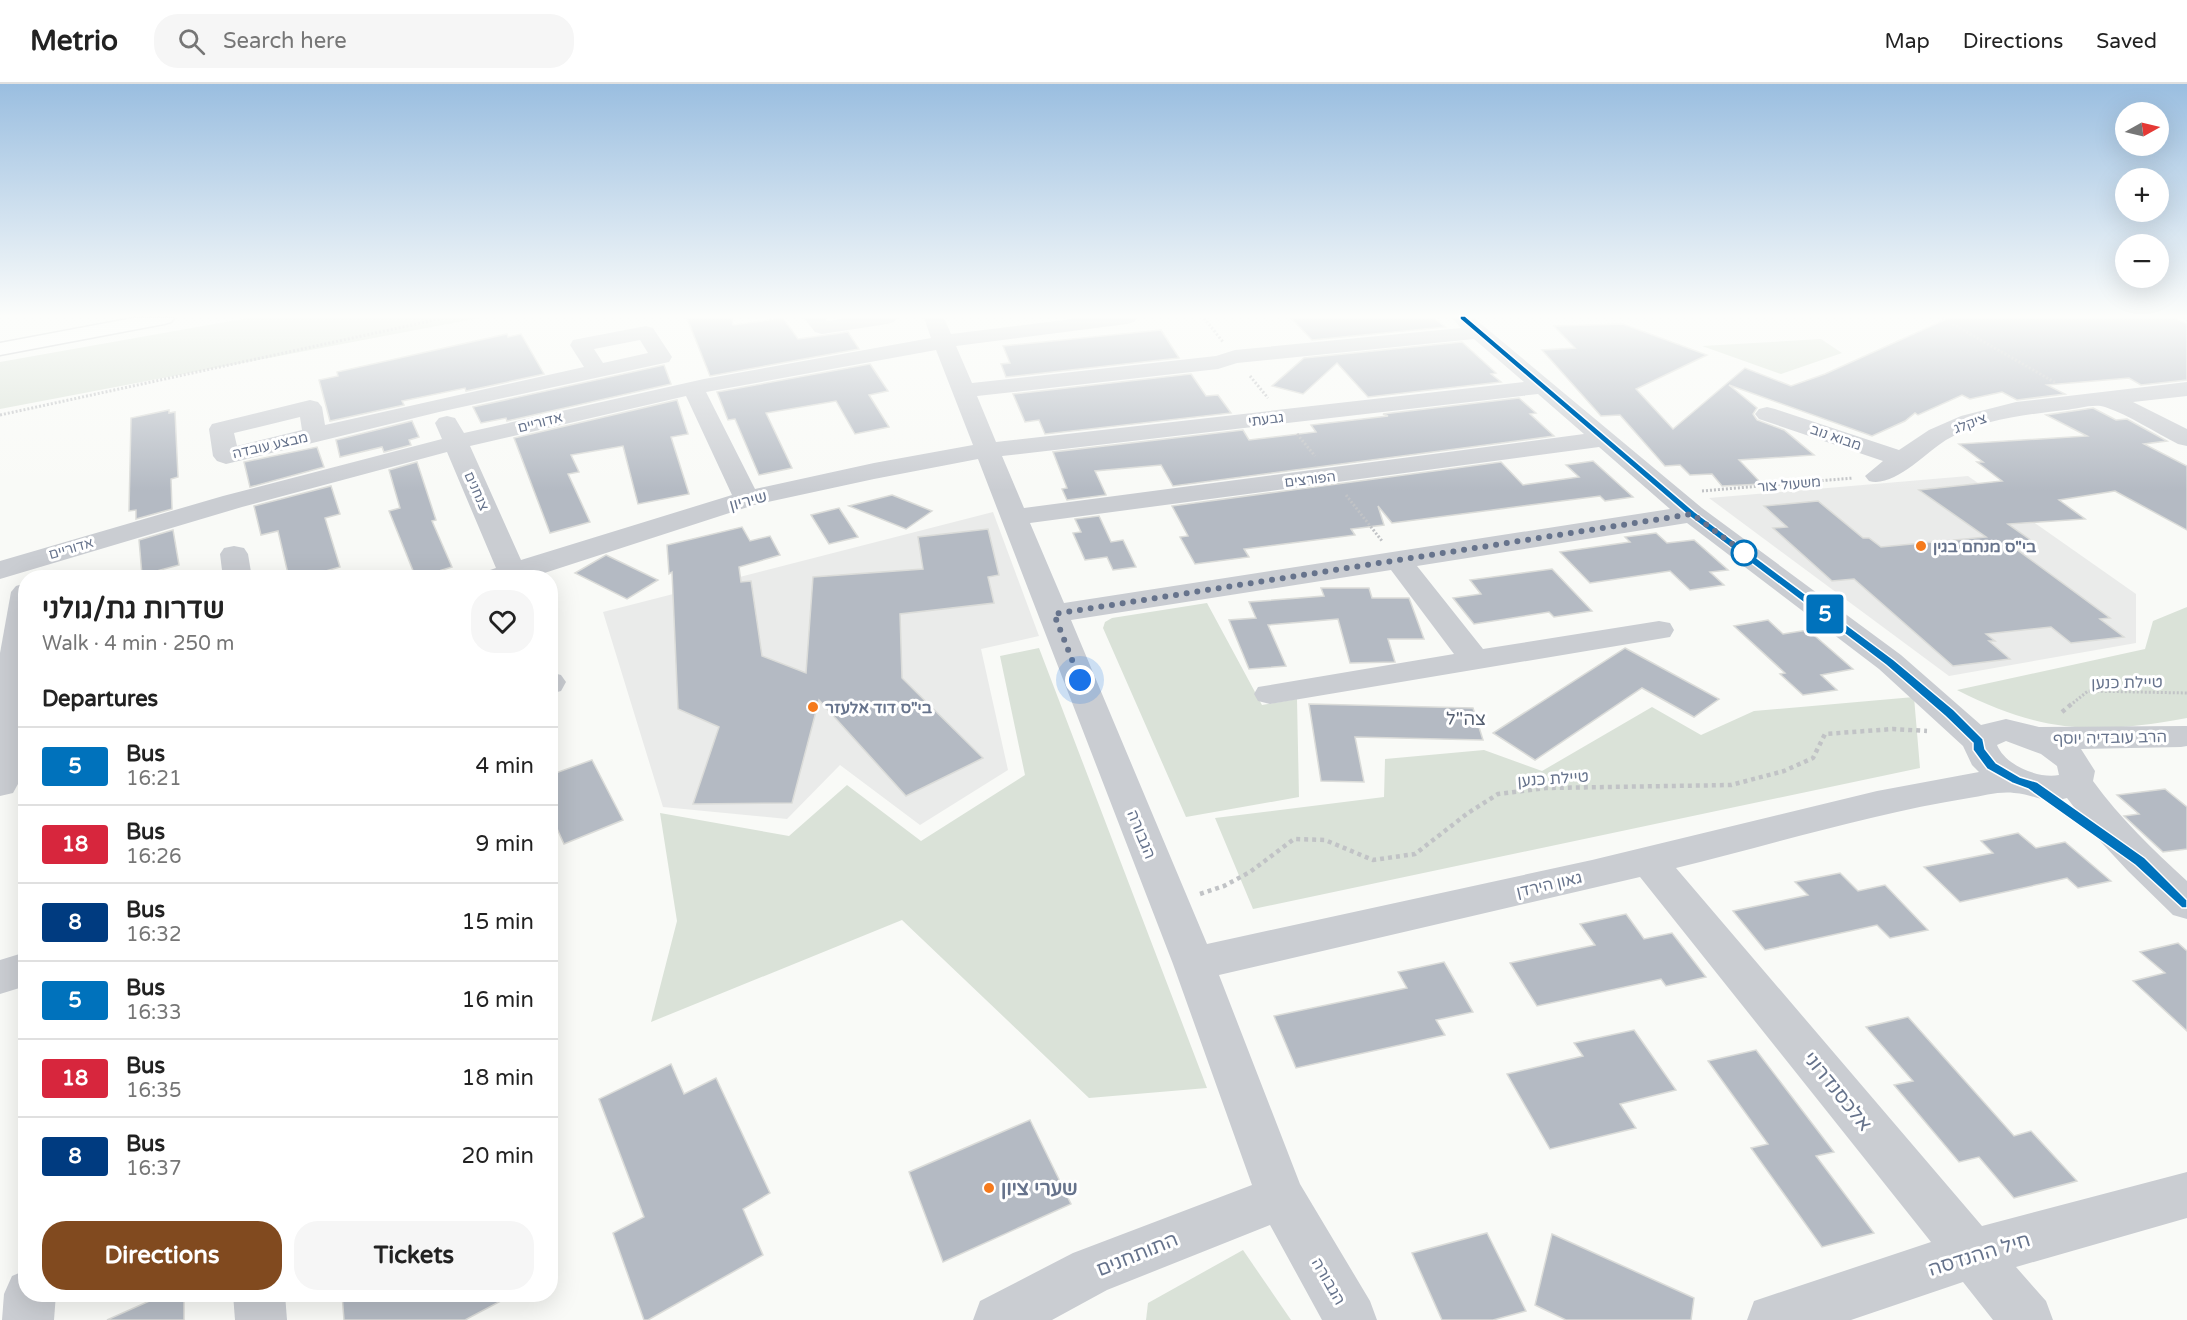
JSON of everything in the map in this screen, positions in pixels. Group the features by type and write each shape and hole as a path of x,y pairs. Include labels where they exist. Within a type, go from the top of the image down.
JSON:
{"street":[{"name":"מבצע עובדה","path":"315,434 571,376"},
{"name":"אדוריים","path":"46,570 102,540 456,442 744,376"},
{"name":"הגבורה","path":"958,376 1194,964 1281,1197 1351,1320"},
{"path":"964,391 1098,376"},
{"path":"1530,376 1692,514 1890,662 1949,713 1979,746 1992,766 2024,783 2140,862"},
{"name":"גבעתי","path":"988,450 1543,387"},
{"path":"693,388 747,499"},
{"name":"ציקלג","path":"1904,460 1938,435 1969,421 2016,409 2187,389"},
{"path":"2096,399 2187,439"},
{"name":"צנחנים","path":"439,405 456,442 505,570"},
{"name":"מבוא נוב","path":"1767,414 1904,460"},
{"name":"הפורצים","path":"1015,517 1604,439"},
{"name":"שיריון","path":"526,570 747,499 874,471 988,450"},
{"path":"1878,476 1904,460"},
{"path":"1054,614 1692,514"},
{"path":"69,570 72,564 102,540"},
{"path":"1398,560 1475,660"},
{"path":"42,570 52,563 59,570"},
{"name":"אדוריים","path":"0,570 18,578"},
{"path":"1270,693 1659,630"},
{"path":"0,784 18,638"},
{"path":"1890,662 2067,755 2076,776 2103,823 2140,862 2187,904"},
{"name":"הרב עובדיה יוסף","path":"1979,746 1983,735 1993,731 2030,735 2184,735"},
{"name":"הרב עובדיה יוסף","path":"2024,783 2059,788 2109,755 2184,735"},
{"name":"גאון הירדן","path":"1902,797 1954,768 1979,746"},
{"name":"גאון הירדן","path":"1194,964 1649,862 1902,797 1957,787 2024,783"},
{"name":"אלכסנדרוני","path":"1649,862 2027,1320"},
{"path":"0,977 18,971"},
{"name":"חיל ההנדסה","path":"1773,1320 1972,1254 2187,1195"},
{"name":"התותחנים","path":"999,1320 1091,1271 1281,1197"},
{"path":"28,1320 29,1302"},
{"path":"260,1302 261,1320"}],"path":[{"path":"0,416 183,376"},
{"path":"1250,376 1398,560"},
{"path":"2052,376 2096,399"},
{"name":"משעול צור","path":"1669,494 1878,476"},
{"name":"טיילת כנען","path":"2062,713 2088,691 2187,693"},
{"name":"טיילת כנען","path":"1199,894 1211,892 1270,860 1294,839 1325,840 1373,860 1415,854 1468,813 1498,794 1546,788 1731,785 1784,771 1813,758 1825,734 1893,729 1929,731"}],"shaded area":[{"path":"0,376 175,376 0,409"},
{"name":"בי\"ס מנחם בגין","path":"1968,476 2136,594 2136,643 1949,676 1709,498"},
{"name":"בי\"ס דוד אלעזר","path":"993,512 1039,636 981,649 1008,770 920,825 840,765 787,819 663,807 603,612"},
{"path":"1207,603 1262,705 1297,699 1299,797 1186,817 1103,628 1105,622 1112,618"},
{"path":"2187,607 2187,718 2124,727 2069,726 2015,715 1957,690 2145,649 2153,621"},
{"path":"1039,648 1207,1088 1089,1098 902,920 651,1022 677,921 660,813 789,836 847,785 921,841 1025,775 1000,656"},
{"path":"1914,697 1920,768 1253,909 1215,818 1384,797 1385,759 1484,750 1542,771 1652,707 1701,735 1754,711"},
{"path":"1243,1250 1291,1320 1146,1320 1148,1303"}],"building":[{"path":"338,376 536,376 466,391 465,388 402,401 404,405 330,421 319,380"},
{"path":"615,376 668,376 671,384 507,421 506,418 481,423 473,407"},
{"path":"806,376 878,376 888,391 869,395 889,427 855,434 836,401 766,413 792,468 759,475 735,419 728,420 717,392"},
{"path":"1192,376 1206,396 1218,395 1231,413 1045,434 1039,420 1025,422 1013,394"},
{"path":"1284,376 1323,376 1303,394 1272,386"},
{"path":"1349,376 1493,376 1501,382 1368,397"},
{"path":"1565,376 1664,376 1636,389 1673,429 1736,376 1765,376 1791,386 1820,376 2187,376 2187,380 2141,385 2129,378 2047,385 2065,394 2017,400 2002,392 1970,399 1962,395 1918,415 1915,413 1905,421 1872,436 1729,385 1757,408 1753,414 1757,420 1784,430 1814,455 1739,460 1762,484 1722,486 1712,474 1690,475 1680,465 1665,466 1620,415 1601,416"},
{"path":"1519,398 1536,413 1530,414 1554,436 1173,486 1161,465 1095,471 1106,495 1067,500 1062,489 1067,488 1053,452 1243,430 1249,440 1316,432 1311,425"},
{"path":"677,400 688,434 671,437 689,494 638,504 623,446 571,455 579,472 568,474 590,522 550,533 514,438"},
{"path":"2093,408 2116,420 2127,419 2167,441 2144,444 2187,466 2187,530 2115,491 2059,500 2085,519 2008,524 2035,543 2012,546 2110,618 2100,619 2124,637 2071,643 2051,627 1986,634 1995,641 1989,641 2010,659 1953,666 1854,579 1832,581 1773,528 1787,527 1764,506 1818,501 1863,538 1869,538 1881,547 1986,537 1919,490 2002,481 1977,462 1983,462 1959,444 2087,436 2046,415"},
{"path":"169,410 169,413 175,412 178,477 171,479 172,509 136,519 136,510 129,511 131,418"},
{"path":"412,421 419,437 409,440 411,445 384,452 382,447 340,457 336,440"},
{"path":"317,447 324,467 250,487 244,462"},
{"path":"1593,461 1633,497 1605,501 1600,496 1392,523 1378,506 1384,525 1351,529 1355,535 1244,549 1249,557 1195,564 1180,537 1188,536 1172,506 1501,462 1523,485 1579,477 1566,465"},
{"path":"417,462 436,520 432,521 452,567 442,570 413,570 389,511 400,508 389,470"},
{"path":"331,486 340,514 325,518 340,567 329,570 287,570 278,531 261,535 254,506"},
{"path":"892,495 932,511 906,529 849,506"},
{"path":"839,508 858,537 829,544 811,515"},
{"path":"1099,516 1111,542 1123,540 1136,567 1113,570 1107,557 1085,560 1073,533 1081,532 1075,519"},
{"path":"742,527 750,541 770,536 780,555 739,567 741,582 751,581 762,656 806,673 813,577 923,569 918,537 988,529 999,575 988,577 994,603 900,614 902,678 983,758 906,796 819,700 792,803 693,804 719,727 678,709 672,572 669,574 667,545"},
{"path":"173,530 179,565 160,570 142,570 139,540"},
{"path":"1656,533 1667,543 1694,540 1728,570 1710,572 1724,585 1690,590 1670,571 1590,583 1560,552 1630,542 1625,537"},
{"path":"606,555 658,580 627,599 575,573"},
{"path":"1552,569 1592,611 1554,617 1549,612 1474,624 1453,598 1481,594 1470,580"},
{"path":"1321,588 1369,588 1372,598 1409,598 1424,639 1388,639 1395,662 1350,663 1338,619 1268,625 1286,666 1249,669 1229,620 1256,618 1249,602 1324,596"},
{"path":"1768,620 1783,634 1808,630 1853,669 1821,675 1837,690 1803,695 1780,674 1785,673 1734,626"},
{"path":"1625,648 1719,699 1694,717 1642,688 1535,760 1493,733"},
{"path":"1309,704 1473,708 1483,740 1355,737 1364,782 1321,781"},
{"path":"592,760 623,820 564,844 558,831 558,772"},
{"path":"2165,789 2187,807 2187,849 2163,852 2124,816 2139,814 2117,795"},
{"path":"2018,833 2036,848 2065,842 2111,881 2078,888 2067,878 1960,902 1924,867 1993,853 1981,841"},
{"path":"1840,873 1858,891 1885,885 1928,930 1890,938 1877,925 1765,950 1733,911 1808,895 1795,882"},
{"path":"1626,914 1644,939 1672,933 1706,977 1666,986 1661,979 1537,1006 1510,963 1595,945 1580,924"},
{"path":"2178,943 2187,951 2187,1031 2133,981 2165,973 2140,952"},
{"path":"1444,962 1473,1012 1436,1020 1445,1035 1296,1068 1274,1016 1407,988 1398,972"},
{"path":"1908,1017 2014,1136 2031,1131 2077,1181 2014,1198 1979,1157 1959,1162 1894,1085 1913,1081 1866,1027"},
{"path":"1634,1030 1676,1090 1620,1104 1636,1128 1550,1149 1507,1074 1583,1056 1574,1043"},
{"path":"1756,1050 1834,1152 1816,1156 1874,1233 1822,1247 1751,1148 1768,1144 1708,1061"},
{"path":"671,1064 684,1094 716,1078 770,1193 743,1209 763,1255 648,1320 644,1320 613,1233 644,1217 599,1099"},
{"name":"שערי ציון","path":"1030,1120 1071,1204 943,1262 909,1172"},
{"path":"1487,1233 1526,1311 1493,1320 1442,1320 1412,1253"},
{"path":"1552,1234 1694,1298 1691,1320 1566,1320 1535,1305"},
{"path":"147,1302 184,1302 184,1320 107,1320"},
{"path":"343,1302 499,1302 465,1320 344,1320"}],"bus line":[{"name":"5","path":"1530,376 1692,514 1890,662 1970,732 1978,742 1979,750 1984,758 1992,766 2003,774 2032,786 2078,816 2140,862 2187,904"}],"place":[{"name":"בי\"ס מנחם בגין","path":"1921,546"},
{"name":"בי\"ס דוד אלעזר","path":"813,707"},
{"name":"שערי ציון","path":"989,1188"}],"district":[{"name":"צה\"ל","path":"1466,719"}],"route":[{"path":"1080,680 1054,614 1692,514 1746,554 1744,553"}]}
